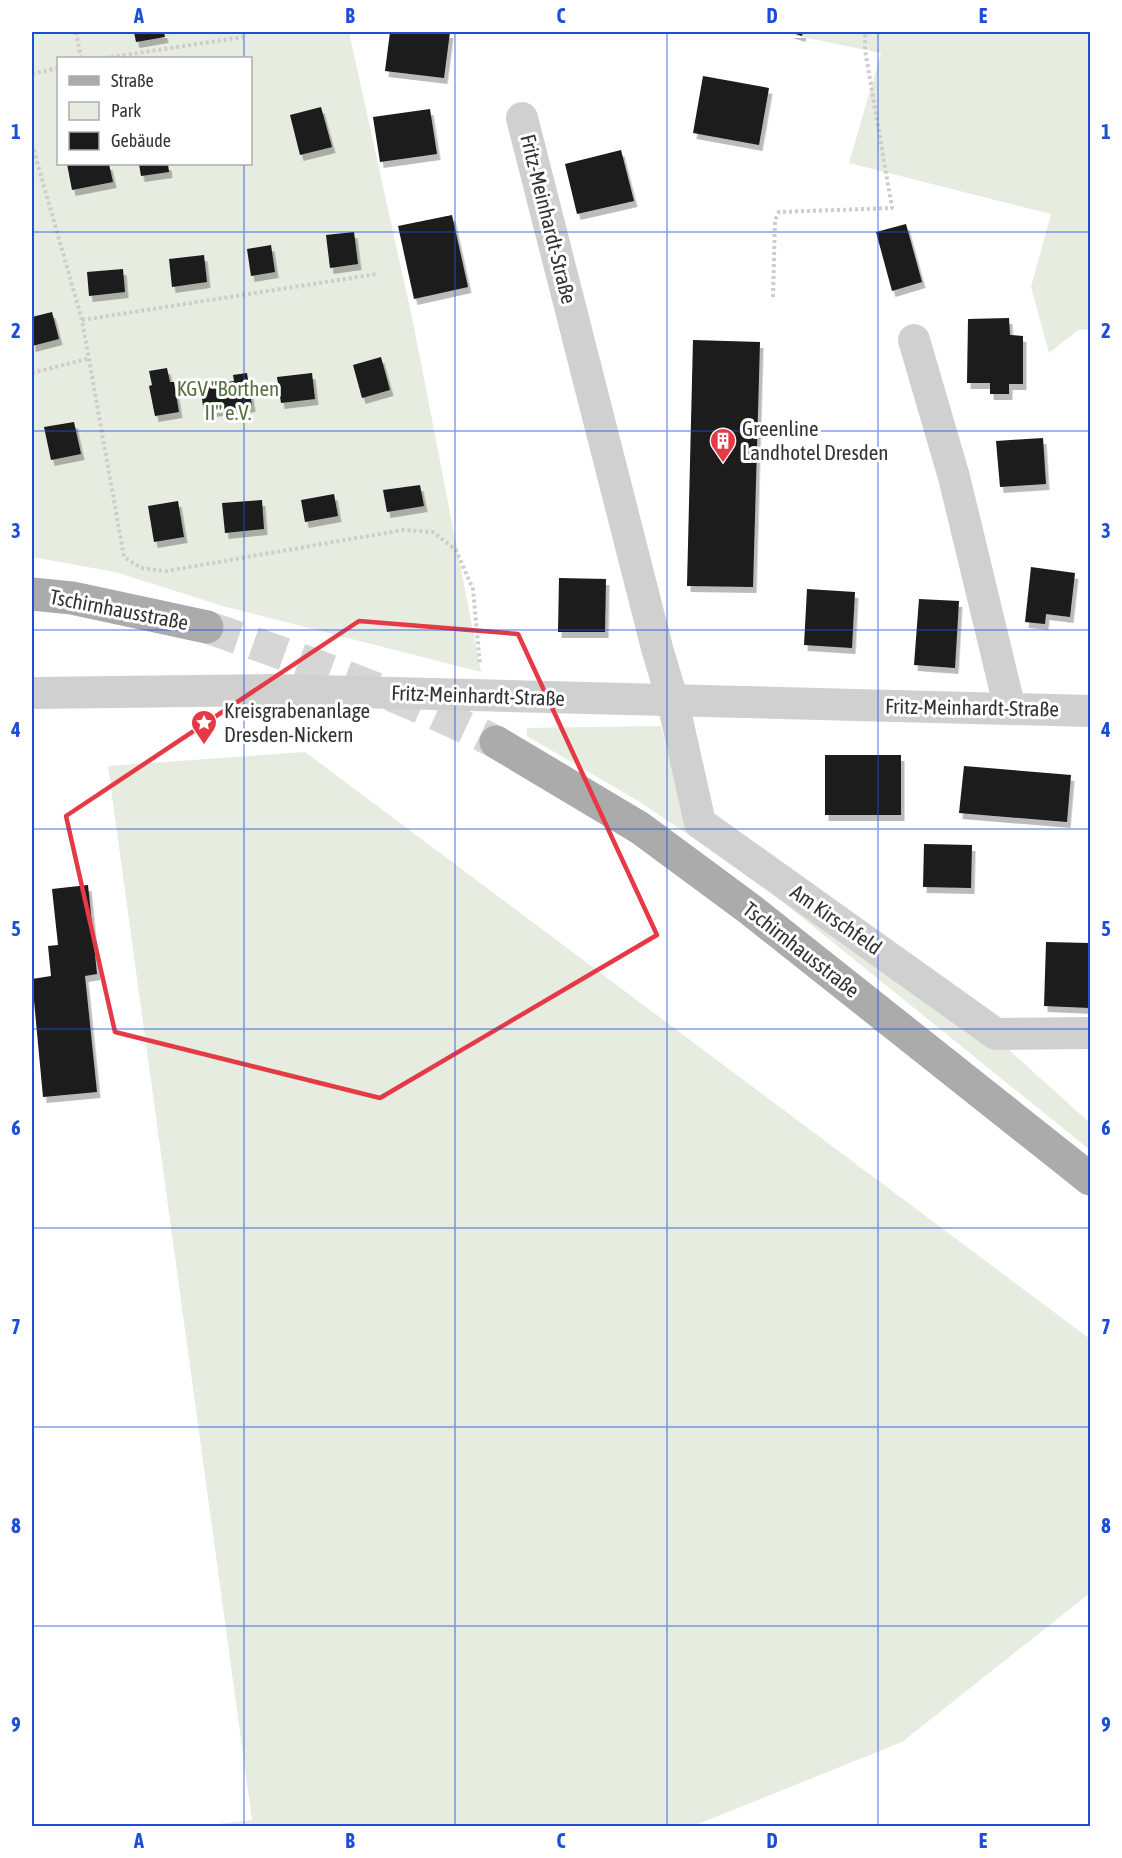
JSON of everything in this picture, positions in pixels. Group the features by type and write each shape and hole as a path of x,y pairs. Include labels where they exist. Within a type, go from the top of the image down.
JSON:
{"main road":[{"name":"Tschirnhausstraße","path":"32,594 72,598 207,627"},
{"name":"Tschirnhausstraße","path":"496,742 649,835 751,910 1090,1179"}],"street":[{"name":"Fritz-Meinhardt-Straße","path":"522,118 654,636 673,702"},
{"path":"914,340 954,477 1010,709"},
{"name":"Fritz-Meinhardt-Straße","path":"32,693 278,690 1090,711"},
{"name":"Am Kirschfeld","path":"673,702 700,823 996,1034 1090,1033"}],"path":[{"path":"76,32 81,57"},
{"path":"772,297 775,220 779,212 892,208 865,50 865,32"},
{"path":"112,57 243,37"},
{"path":"32,74 57,68"},
{"path":"32,144 82,320 124,557 141,568 166,571 403,530 433,532 456,550 474,589 481,696"},
{"path":"82,320 377,274"},
{"path":"32,373 87,358"}],"highlighted area":[{"path":"359,621 518,634 657,935 380,1098 115,1032 66,816"}],"green space":[{"name":"KGV \"Borthen II\" e.V.","path":"32,32 349,32 414,327 481,672 223,606 115,572 32,557"},
{"path":"778,32 1090,32 1090,329 1078,330 1049,353 1031,287 1051,214 849,163 881,53"},
{"path":"661,726 680,800 1007,1048 1090,1123 1090,1150 758,882 640,802 527,736 527,728"},
{"path":"305,752 1090,1339 1090,1593 902,1742 693,1826 201,1826 252,1820 108,766"}],"building":[{"path":"134,32 164,32 165,37 136,42"},
{"path":"390,32 450,32 444,78 385,71"},
{"path":"789,32 803,32 802,36"},
{"path":"703,76 769,88 759,145 693,133"},
{"path":"321,107 332,147 300,155 290,115"},
{"path":"430,109 437,154 380,162 373,117"},
{"path":"621,150 634,201 577,214 565,164"},
{"path":"67,165 109,165 113,182 72,190"},
{"path":"139,165 168,165 169,172 141,176"},
{"path":"452,215 468,287 414,299 398,226"},
{"path":"906,224 922,282 892,291 876,232"},
{"path":"354,232 358,264 330,268 326,235"},
{"path":"271,245 275,272 251,276 247,249"},
{"path":"204,255 207,282 172,287 169,259"},
{"path":"123,269 125,292 89,296 87,272"},
{"path":"52,312 59,339 32,346 32,317"},
{"path":"1009,318 1010,335 1023,336 1023,384 1009,384 1009,394 990,394 990,383 967,383 968,319"},
{"name":"Greenline Landhotel Dresden","path":"693,340 760,342 753,587 687,586"},
{"path":"381,357 390,390 362,398 353,365"},
{"path":"167,368 170,382 174,382 179,412 155,416 149,386 152,385 149,371"},
{"path":"247,373 252,406 204,412 200,386 234,381 233,375"},
{"path":"312,373 315,399 281,403 277,377"},
{"path":"74,422 81,454 51,460 44,427"},
{"path":"1043,438 1046,484 1000,487 996,441"},
{"path":"420,485 424,506 387,512 383,490"},
{"path":"334,494 338,516 305,522 301,500"},
{"path":"262,500 264,529 225,533 222,503"},
{"path":"178,501 184,537 154,542 148,506"},
{"path":"1031,567 1075,573 1070,617 1046,614 1045,624 1025,622"},
{"path":"559,578 606,579 605,632 558,632"},
{"path":"807,589 855,592 852,648 804,645"},
{"path":"919,599 959,601 955,668 914,665"},
{"path":"825,755 901,755 901,815 825,815"},
{"path":"964,766 1071,775 1067,822 959,813"},
{"path":"924,844 972,845 971,888 923,887"},
{"path":"88,885 97,974 85,976 97,1092 43,1097 32,979 51,976 48,946 58,945 52,889"},
{"path":"1046,942 1090,943 1090,1008 1044,1006"}],"tunnel":[{"path":"207,627 354,680 426,709 496,742"}],"place":[{"name":"Greenline Landhotel Dresden","path":"723,464"},
{"name":"Kreisgrabenanlage Dresden-Nickern","path":"204,746"}]}
